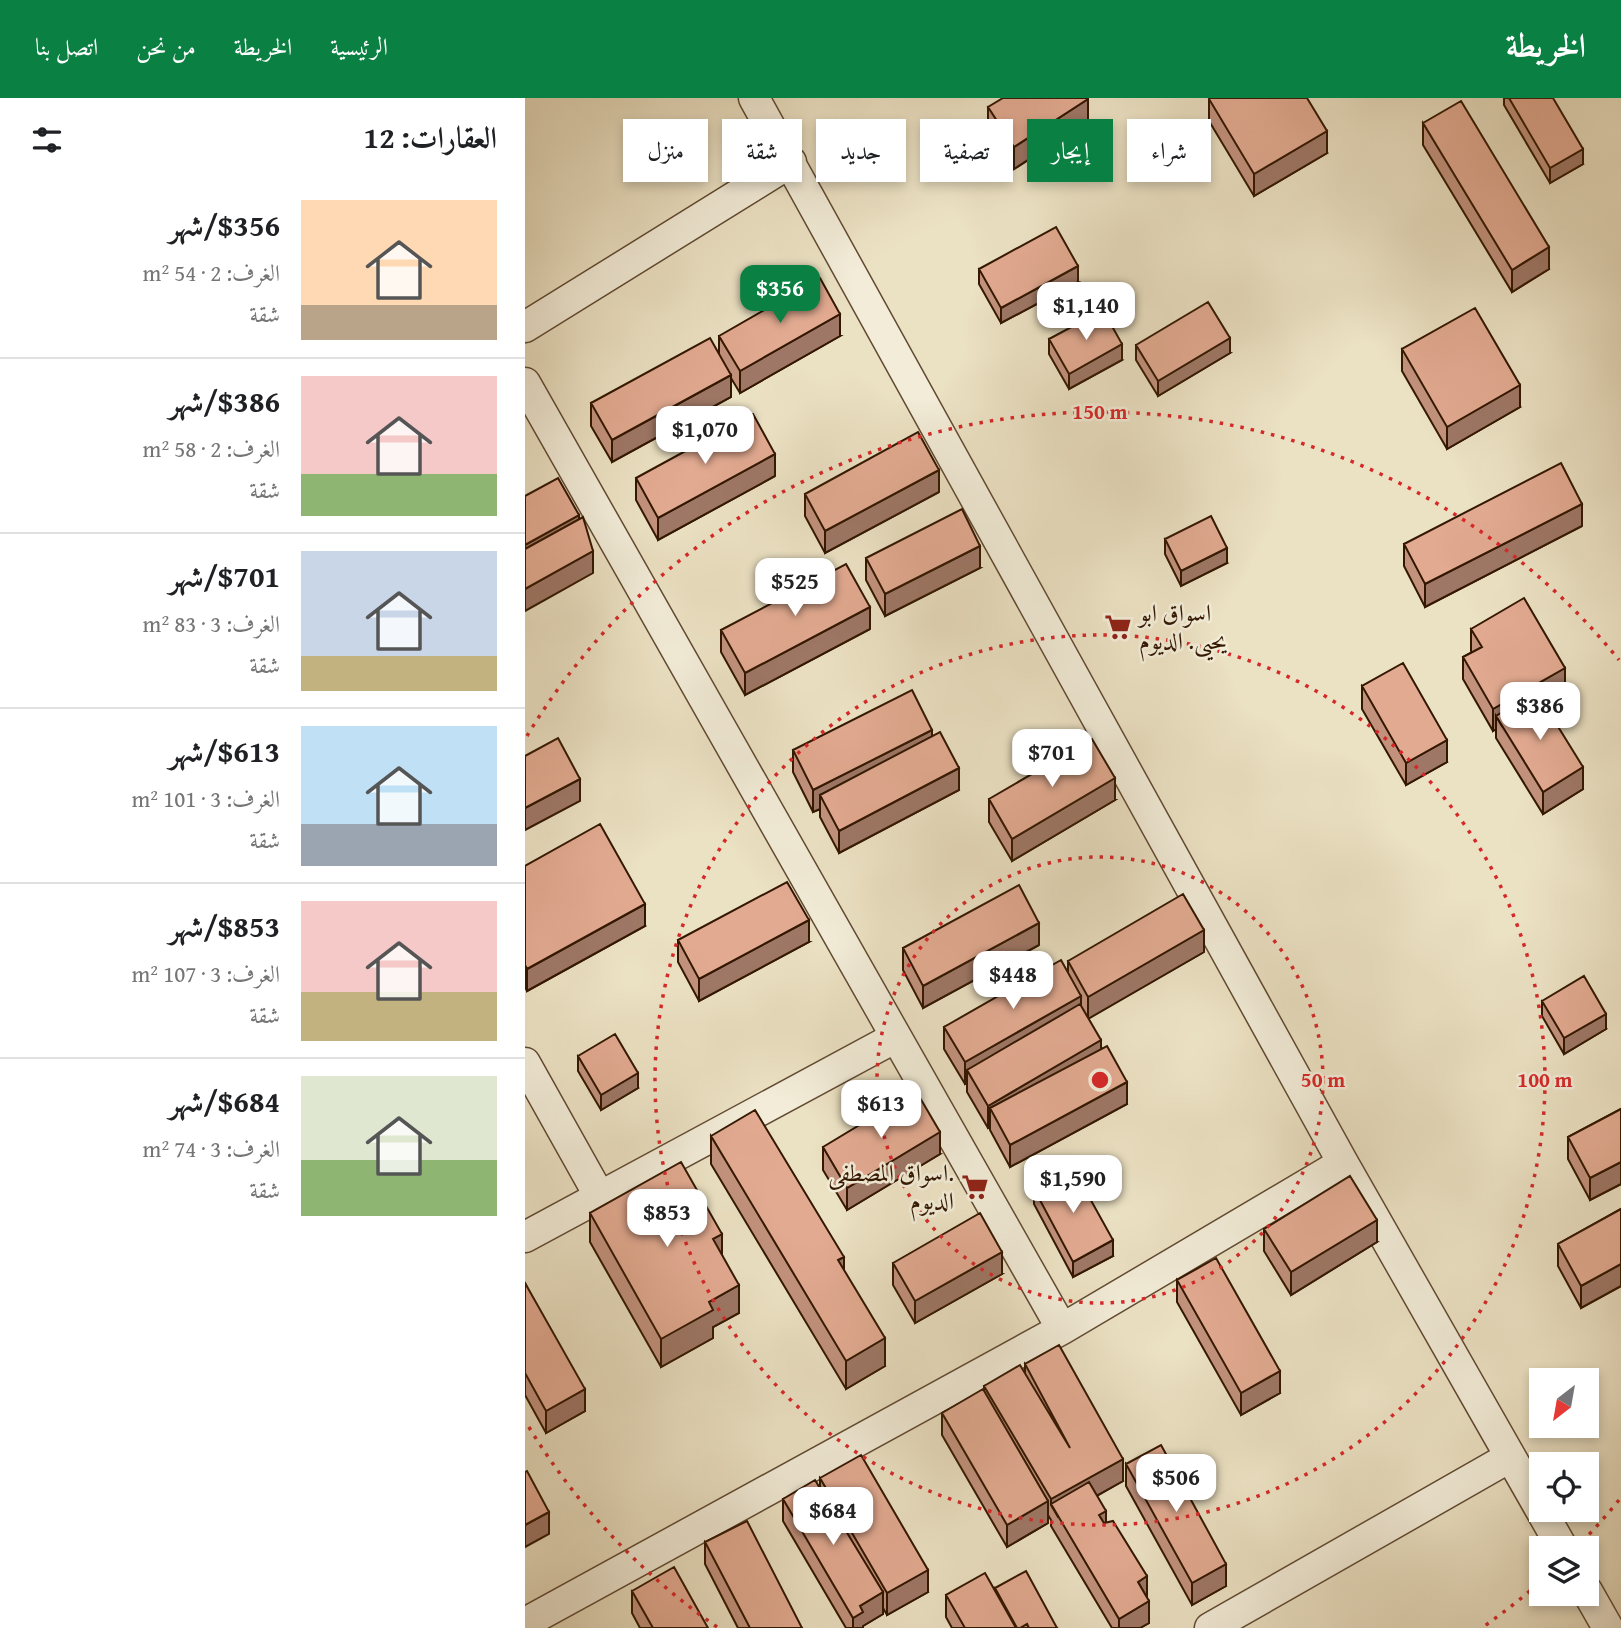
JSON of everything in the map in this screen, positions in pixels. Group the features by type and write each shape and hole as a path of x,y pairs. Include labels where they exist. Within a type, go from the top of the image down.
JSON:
{"street":[{"path":"754,98 766,119"},
{"path":"525,327 759,182"},
{"path":"802,182 1343,1163 1556,1536"},
{"path":"525,383 1062,1329"},
{"path":"525,1237 896,1037"},
{"path":"525,1063 600,1197"},
{"path":"525,1623 1062,1329 1343,1163"},
{"path":"1210,1628 1510,1457"},
{"path":"1596,1606 1608,1628"}],"building":[{"path":"1003,98 1088,98 1057,119 1027,119 1027,139 1014,147 1013,119 996,119 988,107"},
{"path":"1210,98 1307,98 1327,131 1254,174"},
{"path":"1509,98 1553,98 1583,149 1550,168"},
{"path":"1461,101 1549,247 1512,270 1423,123"},
{"path":"1056,227 1078,266 1001,308 979,269"},
{"path":"820,278 840,314 740,371 719,336"},
{"path":"1208,302 1230,338 1158,381 1136,345"},
{"path":"1475,308 1520,385 1447,427 1402,349"},
{"path":"1103,310 1122,344 1069,374 1049,339"},
{"path":"710,338 731,375 612,440 591,403"},
{"path":"753,414 775,454 658,518 636,478"},
{"path":"918,432 939,470 825,531 805,494"},
{"path":"1561,463 1582,504 1425,584 1404,544"},
{"path":"558,478 579,515 525,545 525,496"},
{"path":"962,509 980,546 885,594 866,558"},
{"path":"1211,516 1227,548 1181,571 1165,539"},
{"path":"583,517 593,551 525,589 525,549"},
{"path":"846,564 870,607 745,673 721,630"},
{"path":"1524,598 1565,668 1493,709 1463,657 1482,647 1471,629"},
{"path":"1403,663 1447,740 1406,763 1362,686"},
{"path":"912,690 932,730 813,790 793,750"},
{"path":"1536,691 1583,767 1543,792 1496,716"},
{"path":"940,732 959,768 839,831 820,795"},
{"path":"558,738 580,779 525,808 525,756"},
{"path":"1092,739 1115,778 1012,839 989,799"},
{"path":"600,824 645,904 527,969 525,866"},
{"path":"787,882 809,920 699,979 678,940"},
{"path":"1019,885 1039,923 923,986 903,948"},
{"path":"1183,894 1204,930 1088,997 1068,961"},
{"path":"1061,960 1081,996 965,1062 944,1027"},
{"path":"1584,976 1606,1014 1564,1038 1542,1001"},
{"path":"1080,1004 1101,1040 988,1106 967,1070"},
{"path":"615,1034 638,1073 601,1095 578,1056"},
{"path":"1107,1046 1127,1082 1010,1145 990,1108"},
{"path":"916,1091 940,1132 847,1188 823,1147"},
{"path":"1621,1109 1621,1162 1590,1178 1568,1137"},
{"path":"755,1110 844,1257 838,1260 885,1338 846,1361 711,1136"},
{"path":"681,1162 722,1234 713,1239 739,1285 709,1302 713,1310 661,1339 590,1213"},
{"path":"1073,1168 1113,1240 1073,1262 1034,1189"},
{"path":"1350,1176 1377,1220 1291,1272 1264,1229"},
{"path":"1621,1209 1621,1264 1581,1286 1558,1244"},
{"path":"980,1213 1002,1252 915,1301 893,1263"},
{"path":"1216,1258 1280,1371 1241,1393 1177,1280"},
{"path":"525,1283 585,1389 546,1411 525,1373"},
{"path":"1059,1345 1123,1459 1051,1499 984,1386 1020,1365 1070,1448 1025,1364"},
{"path":"983,1389 1048,1501 1007,1525 942,1413"},
{"path":"1161,1445 1226,1564 1192,1583 1126,1464"},
{"path":"861,1455 928,1570 887,1593 820,1478"},
{"path":"527,1471 549,1512 525,1525 525,1472"},
{"path":"815,1480 883,1592 860,1606 863,1612 853,1618 783,1499"},
{"path":"1089,1482 1106,1511 1099,1515 1104,1523 1113,1521 1147,1576 1138,1582 1149,1601 1119,1619 1051,1504"},
{"path":"747,1521 802,1628 750,1628 705,1542"},
{"path":"674,1567 708,1628 653,1628 632,1591"},
{"path":"1026,1571 1057,1628 1029,1628 1027,1624 1017,1628 995,1588"},
{"path":"985,1573 1016,1628 965,1628 946,1595"}],"place":[{"name":"اسواق ابو يحيى. الديوم","path":"1118,627"},
{"name":"اسواق المصطفى. الديوم","path":"975,1187"}]}
